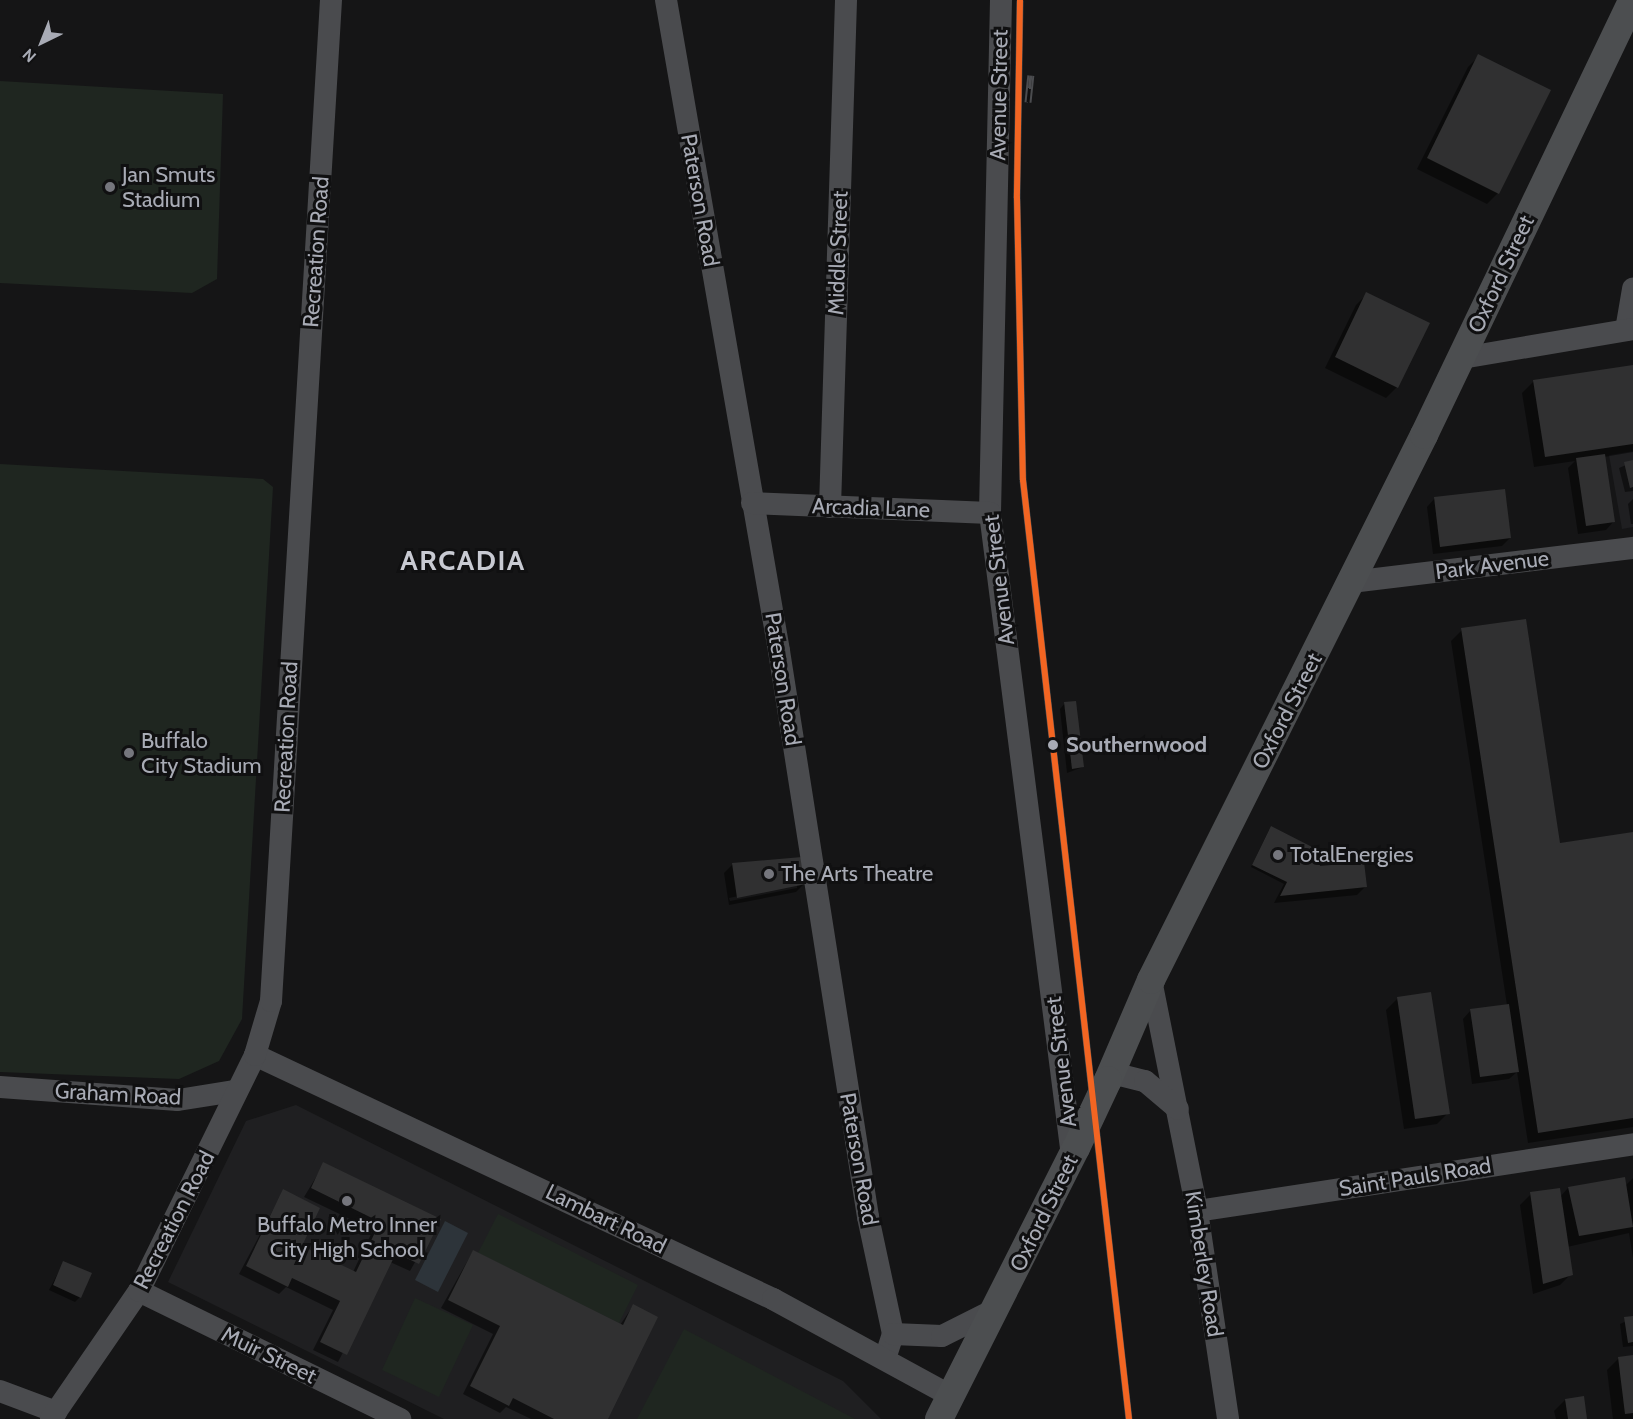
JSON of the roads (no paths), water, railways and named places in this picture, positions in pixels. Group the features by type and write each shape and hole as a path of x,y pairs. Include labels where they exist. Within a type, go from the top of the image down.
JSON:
{"main road":[{"name":"Oxford Street","path":"945,1407 1074,1152 1110,1077 1151,980 1462,358 1632,0"}],"street":[{"name":"Recreation Road","path":"53,1415 139,1291 255,1055 272,990 331,0"},
{"name":"Paterson Road","path":"666,0 752,503 851,1115 893,1334 885,1358"},
{"name":"Middle Street","path":"830,507 846,0"},
{"name":"Avenue Street","path":"1000,0 990,513 1074,1152"},
{"path":"1462,358 1629,330 1633,289"},
{"name":"Arcadia Lane","path":"752,503 990,513"},
{"name":"Park Avenue","path":"1351,582 1633,548"},
{"name":"Kimberley Road","path":"1151,980 1197,1211 1228,1419"},
{"name":"Lambart Road","path":"255,1055 773,1299 885,1358 945,1407"},
{"path":"1110,1077 1145,1082 1178,1109"},
{"name":"Graham Road","path":"0,1087 178,1100 236,1091"},
{"name":"Saint Pauls Road","path":"1197,1211 1633,1144"},
{"name":"Muir Street","path":"139,1291 400,1419"},
{"path":"893,1334 942,1336 996,1309"},
{"path":"0,1390 53,1415"}],"railway":[{"path":"1020,0 1017,198 1023,480 1129,1419"},
{"path":"1028,102 1031,75"}],"place":[{"name":"Jan Smuts Stadium","path":"110,187"},
{"name":"Southernwood","path":"1053,745"},
{"name":"Buffalo City Stadium","path":"129,753"},
{"name":"TotalEnergies","path":"1278,855"},
{"name":"The Arts Theatre","path":"769,874"},
{"name":"Buffalo Metro Inner City High School","path":"347,1201"}],"district":[{"name":"ARCADIA","path":"463,560"}]}
